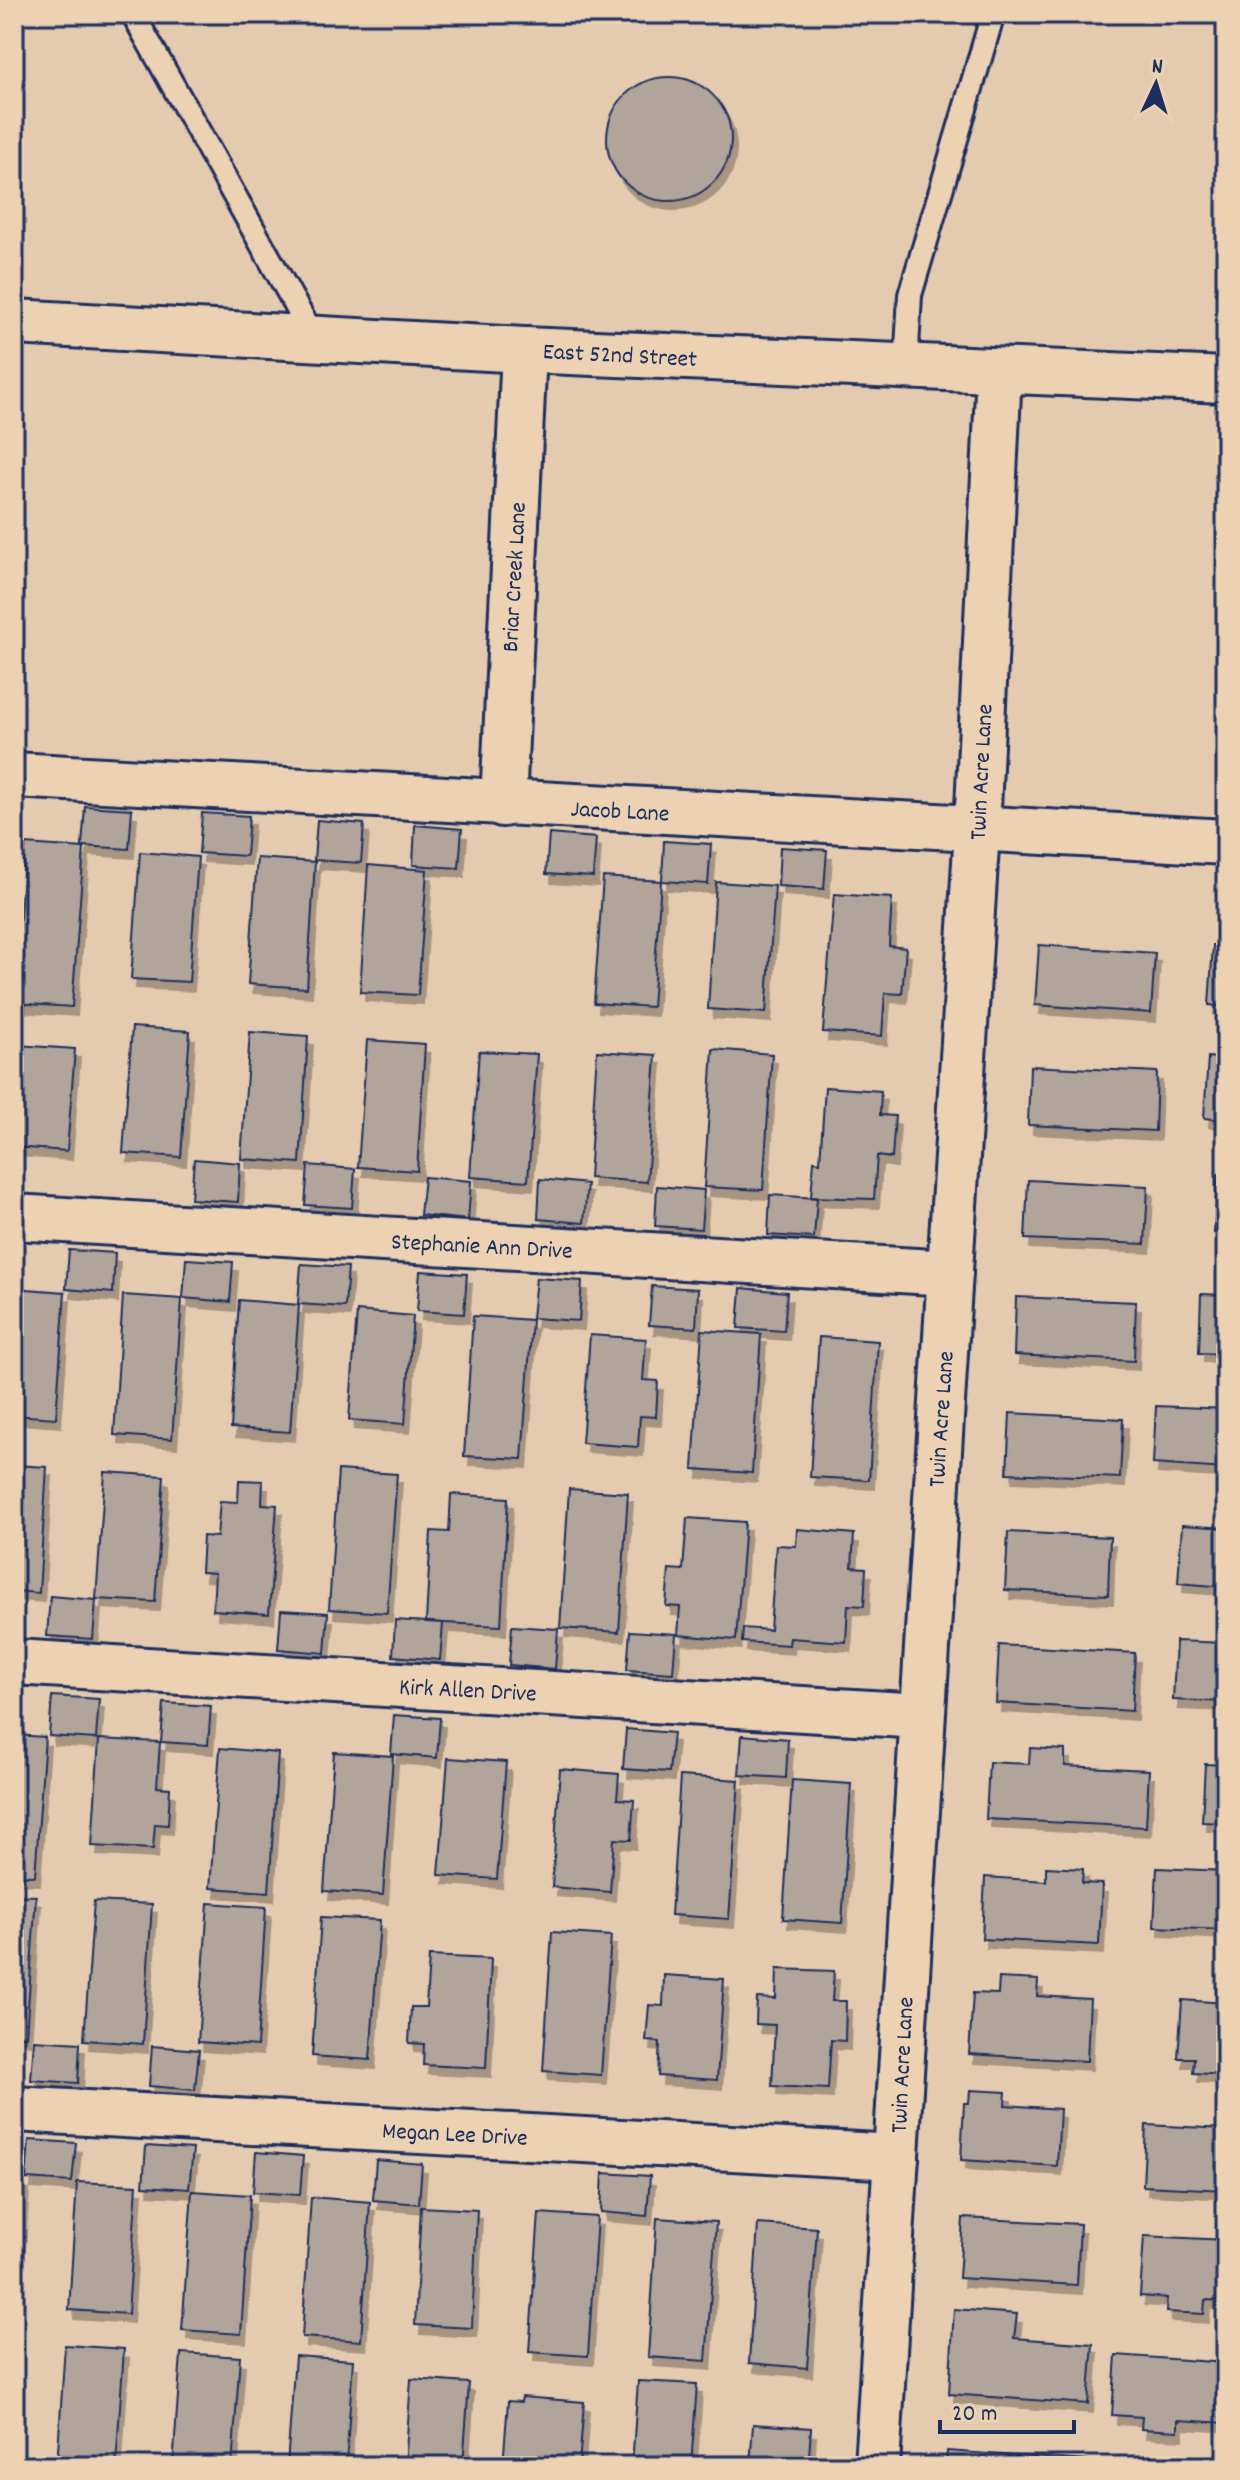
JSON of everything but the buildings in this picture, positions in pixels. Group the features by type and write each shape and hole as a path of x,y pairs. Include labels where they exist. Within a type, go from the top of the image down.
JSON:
{"street":[{"name":"East 52nd Street","path":"14,322 524,350 1226,380"},
{"name":"Briar Creek Lane","path":"503,804 524,350"},
{"name":"Twin Acre Lane","path":"877,2466 977,829 999,371"},
{"name":"Jacob Lane","path":"14,775 1226,842"},
{"name":"Stephanie Ann Drive","path":"14,1217 950,1273"},
{"name":"Kirk Allen Drive","path":"14,1662 922,1716"},
{"name":"Megan Lee Drive","path":"14,2109 896,2157"}],"lane":[{"path":"133,14 314,338"},
{"path":"906,367 910,295 993,14"}]}
